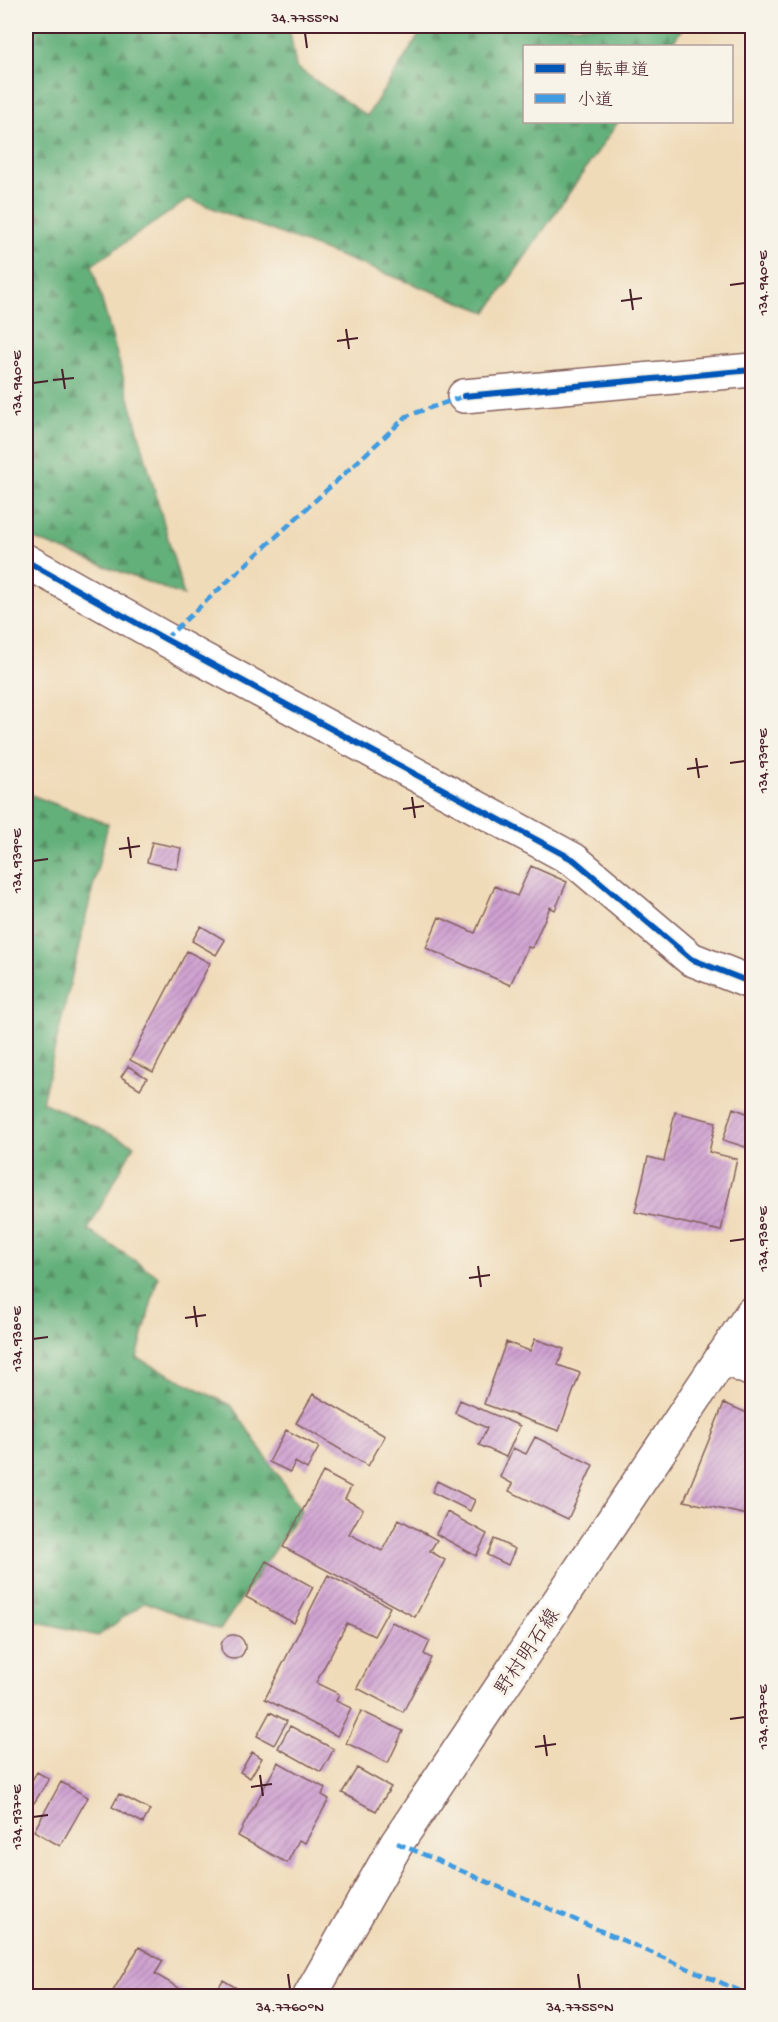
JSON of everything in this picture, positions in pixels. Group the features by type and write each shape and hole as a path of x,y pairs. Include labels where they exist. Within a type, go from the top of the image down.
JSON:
{"street":[{"path":"464,396 753,370"},
{"path":"26,561 165,639 574,860 691,958 753,983"},
{"name":"野村明石線","path":"310,1996 398,1843 753,1313"},
{"path":"723,1357 753,1370"}],"green space":[{"path":"26,26 289,26 296,67 367,116 425,26 684,26 671,45 523,45 523,123 617,123 487,312 189,199 92,265 184,596 26,536"},
{"path":"26,793 108,824 42,1102 134,1145 88,1230 158,1276 137,1358 232,1406 301,1510 220,1630 145,1602 98,1636 26,1619"}],"building":[{"path":"152,842 181,848 177,869 147,862"},
{"path":"531,866 567,882 555,910 550,907 532,948 528,947 510,985 426,948 439,917 475,933 495,886 517,896"},
{"path":"201,926 225,940 216,955 192,941"},
{"path":"187,951 210,963 153,1072 130,1060"},
{"path":"128,1066 147,1078 140,1089 121,1077"},
{"path":"733,1108 752,1115 752,1149 723,1140"},
{"path":"675,1112 716,1122 709,1152 737,1159 721,1231 635,1212 648,1157 664,1161"},
{"path":"535,1339 564,1349 558,1365 580,1373 559,1431 484,1404 506,1342 530,1351"},
{"path":"313,1394 385,1436 368,1466 296,1423"},
{"path":"460,1400 520,1426 506,1457 479,1445 487,1428 455,1413"},
{"path":"724,1403 752,1415 752,1516 684,1501"},
{"path":"286,1430 319,1447 307,1469 295,1462 290,1472 269,1462"},
{"path":"535,1437 593,1465 568,1519 509,1491 513,1484 500,1477 513,1448 526,1454"},
{"path":"323,1472 351,1487 345,1499 363,1509 349,1534 382,1551 399,1519 437,1540 430,1551 445,1560 415,1617 283,1547"},
{"path":"437,1481 475,1500 470,1511 432,1492"},
{"path":"447,1512 487,1534 476,1556 436,1534"},
{"path":"494,1539 515,1549 508,1565 487,1555"},
{"path":"266,1561 313,1587 294,1623 246,1597"},
{"path":"328,1575 390,1607 374,1636 347,1623 316,1683 339,1694 336,1701 351,1708 337,1736 265,1699"},
{"path":"392,1622 430,1641 424,1654 431,1658 403,1712 357,1688"},
{"path":"233,1635 241,1639 245,1647 241,1655 233,1659 225,1655 221,1647 225,1639"},
{"path":"361,1711 403,1731 388,1763 346,1743"},
{"path":"270,1712 287,1721 274,1745 257,1736"},
{"path":"290,1726 334,1749 321,1772 278,1748"},
{"path":"252,1752 262,1758 250,1778 240,1772"},
{"path":"278,1762 325,1788 322,1795 329,1799 305,1843 299,1840 287,1863 238,1836"},
{"path":"357,1768 391,1787 376,1811 342,1793"},
{"path":"37,1772 49,1779 34,1803 26,1798 26,1790"},
{"path":"61,1782 88,1797 60,1846 34,1831"},
{"path":"119,1794 150,1810 143,1823 112,1807"},
{"path":"139,1947 163,1961 155,1974 193,1996 110,1996"},
{"path":"223,1980 250,1996 213,1996"}],"marked path":[{"path":"165,639 407,416 464,396"},
{"path":"397,1843 752,1996"}],"cycle path":[{"path":"464,396 752,370"},
{"path":"26,561 165,639 574,860 691,959 752,983"}]}
